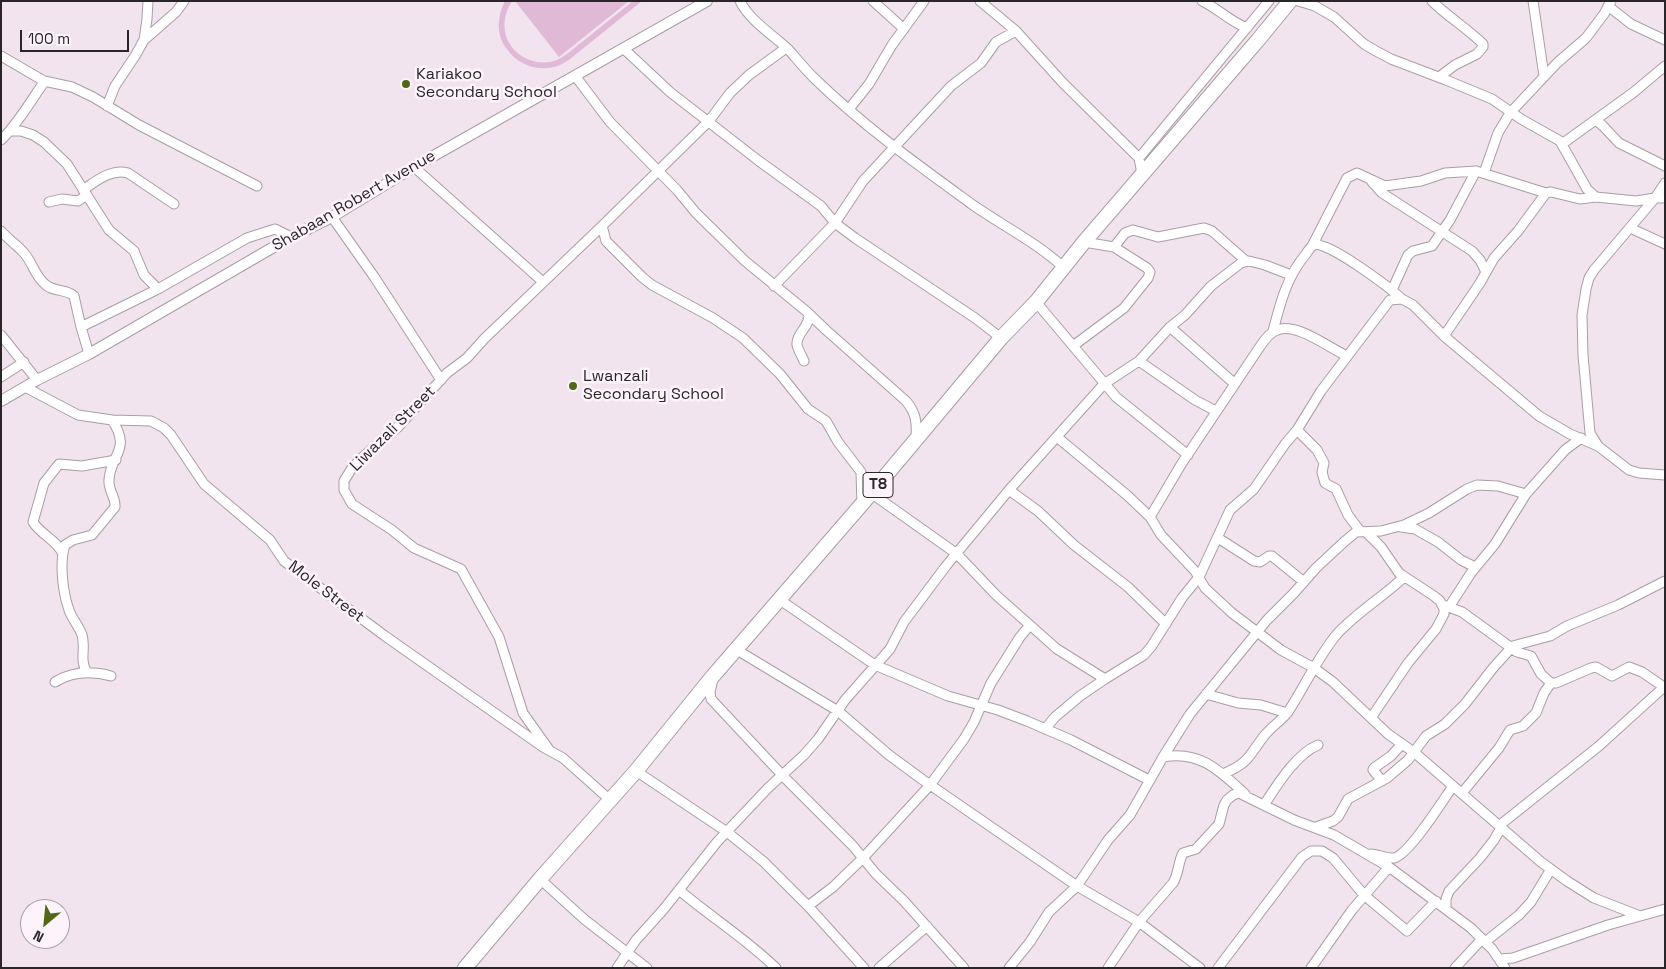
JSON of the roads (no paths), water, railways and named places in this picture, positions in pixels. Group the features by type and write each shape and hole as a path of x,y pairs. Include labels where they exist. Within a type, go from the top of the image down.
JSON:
{"highway":[{"name":"T8","path":"465,968 540,879 636,771 713,676 916,441 1001,338 1036,302 1084,242 1290,1"}],"street":[{"path":"144,40 148,1"},
{"path":"108,106 114,86 144,40 176,12 184,1"},
{"name":"Shabaan Robert Avenue","path":"1,401 37,380 89,354 291,237 332,217 414,167 533,99 576,77 622,48 707,1"},
{"path":"740,1 743,7 763,28 849,109 896,147 990,216 1045,250 1064,267"},
{"path":"873,1 904,28"},
{"path":"849,109 873,78 904,28 924,1"},
{"path":"980,1 1016,31 1063,83 1138,158 1142,174"},
{"path":"1202,1 1215,8 1231,21 1247,28"},
{"path":"1138,158 1269,1"},
{"path":"1298,1 1315,6 1334,17 1364,44 1391,59 1492,99 1510,113 1562,144 1587,189 1596,197"},
{"path":"1432,1 1445,14 1461,24 1483,44 1483,47 1477,54 1462,61 1439,77"},
{"path":"1533,1 1544,76"},
{"path":"1392,290 1408,255 1414,251 1432,246 1450,220 1480,172 1498,133 1510,113 1544,76 1586,38 1610,4 1632,24 1665,40"},
{"path":"774,286 835,223 863,181 951,86 981,63 996,42 1016,31"},
{"path":"622,48 661,85 759,161 821,206 835,223 975,318 1001,338"},
{"name":"Liwazali Street","path":"550,751 523,713 499,637 462,569 414,548 392,530 352,504 344,490 344,481 352,468 398,427 446,373 467,358 708,121 730,93 749,75 786,48"},
{"path":"1,56 45,81 72,87 139,125 257,186"},
{"path":"1562,144 1665,66"},
{"path":"576,77 610,122 677,190 696,213 745,261 892,387 913,409 917,422 916,441"},
{"path":"1,140 10,132 45,81"},
{"path":"1596,120 1618,143 1665,166"},
{"path":"10,132 27,132 44,142 67,164 109,230 134,251 144,274 158,289"},
{"path":"414,167 543,282"},
{"path":"49,202 62,198 78,201 105,176 123,172 128,173 174,204"},
{"path":"1150,517 1216,412 1259,348 1273,331 1291,275 1312,246 1347,178 1357,173 1385,186 1421,181 1444,173 1480,172 1546,193 1551,192 1580,199 1596,197 1636,201 1660,198"},
{"path":"1370,179 1382,193 1472,251 1486,272"},
{"path":"1598,446 1592,439 1589,421 1583,346 1584,303 1589,278 1630,228 1660,198 1665,183"},
{"path":"1444,336 1494,258 1518,231 1546,193"},
{"path":"332,217 370,270 441,380"},
{"path":"602,226 606,241 642,277 652,285 713,318 743,338 780,374 808,409 826,421 838,442 861,472 862,504"},
{"path":"1114,247 1125,233 1132,230 1158,237 1204,228 1212,231 1246,261"},
{"path":"1630,228 1665,244"},
{"path":"81,327 158,289 247,238 275,229 291,237"},
{"path":"1,231 24,253 37,277 44,284 74,296 89,354"},
{"path":"1073,346 1124,308 1148,278 1150,272 1147,268 1114,247 1084,242"},
{"path":"1312,246 1320,246 1330,250 1367,271 1413,305 1444,336 1539,416 1570,434 1598,446 1629,470 1638,473 1665,475"},
{"path":"617,968 628,951 680,890 716,842 818,739 845,700 890,649 904,622 957,554 1009,490 1104,384 1139,361 1218,280 1241,262 1246,261 1265,265 1291,275"},
{"path":"1045,729 1066,708 1105,679 1144,655 1166,624 1185,592 1199,577 1230,510 1254,489 1321,391 1387,303 1394,298 1402,298"},
{"path":"1036,302 1104,384 1130,410 1188,455"},
{"path":"804,361 797,342 809,321 809,314"},
{"path":"1170,328 1235,384"},
{"path":"1273,331 1289,328 1347,356"},
{"path":"1,335 37,380"},
{"path":"1139,361 1195,400 1216,412"},
{"path":"1,377 24,362"},
{"name":"Mole Street","path":"25,387 73,413 112,420 145,420 157,423 171,435 204,484 270,540 284,561 384,636 550,751 563,758 610,800"},
{"path":"87,672 83,665 84,647 82,634 69,610 64,585 63,555 64,546 72,540 92,535 114,509 115,503 109,479 119,454 120,437 112,420"},
{"path":"1296,430 1317,450 1324,463 1322,472 1326,483 1336,489 1348,515 1363,532 1381,547 1404,577 1446,606 1462,612 1510,647 1522,654 1531,656 1541,674 1551,683 1556,683 1591,668 1596,668 1612,676 1629,667 1642,672 1664,687 1599,746 1501,826 1494,840 1480,858 1449,891 1446,899 1446,909"},
{"path":"1057,437 1128,496 1150,517 1161,535 1195,571 1205,588 1216,599 1288,655 1314,668 1332,682 1388,734 1415,753 1551,869 1594,898 1640,916"},
{"path":"1371,718 1408,663 1441,620 1446,606 1495,544 1526,494 1565,450 1582,438"},
{"path":"63,555 60,547 42,533 34,522 44,483 59,464 82,466 116,460"},
{"path":"1655,473 1665,470"},
{"path":"1009,968 1030,942 1049,912 1076,886 1108,840 1130,816 1181,727 1206,694 1257,631 1316,568 1352,534 1398,527 1429,513 1467,489 1477,485 1498,486 1526,494"},
{"path":"1009,490 1038,511 1074,545 1128,587 1166,624"},
{"path":"871,493 957,554 1029,626 1069,658 1105,679"},
{"path":"1398,527 1415,529 1438,542 1461,560 1475,567"},
{"path":"1218,538 1254,561 1260,562 1272,556 1304,582"},
{"path":"1223,774 1244,764 1250,757 1264,737 1286,713 1329,645 1343,628 1404,577"},
{"path":"1316,827 1333,822 1348,799 1382,781 1415,753 1426,736 1445,724 1465,704 1510,647 1550,636 1567,626 1618,605 1665,581"},
{"path":"780,600 875,665 948,696 998,710 1045,729 1150,780"},
{"path":"808,906 833,887 863,858 930,785 964,740 991,683 1029,626"},
{"path":"737,650 838,711 889,755 930,785 1076,886 1139,922 1200,968"},
{"path":"55,682 87,672 97,672 112,676"},
{"path":"713,676 710,692 711,699 927,926 964,968"},
{"path":"1462,793 1499,748 1510,730 1523,726 1536,713 1544,693 1551,683"},
{"path":"1206,694 1238,703 1261,705 1286,713"},
{"path":"1382,781 1373,768 1391,756 1402,744"},
{"path":"1264,805 1273,790 1303,752 1318,745"},
{"path":"1163,757 1182,755 1206,763 1223,774 1245,795"},
{"path":"636,771 727,832 764,862 808,906 864,968"},
{"path":"1368,854 1389,858 1397,856 1427,824 1453,786"},
{"path":"1108,968 1139,922 1173,883 1177,876 1183,853 1196,849 1219,824 1224,805 1236,793 1245,795 1304,824 1334,835 1389,867 1436,901 1484,941 1506,968"},
{"path":"1218,968 1302,857 1311,850 1322,851 1333,858 1364,895 1407,931 1414,926 1436,901"},
{"path":"1311,968 1364,895 1389,867"},
{"path":"1455,968 1531,902 1551,869"},
{"path":"540,879 584,919 628,951 647,968"},
{"path":"680,890 711,917 747,941 776,968"},
{"path":"1499,959 1513,958 1539,948 1664,910"},
{"path":"879,968 927,926"}],"place":[{"name":"Kariakoo Secondary School","path":"406,84"},
{"name":"Lwanzali Secondary School","path":"573,386"}]}
